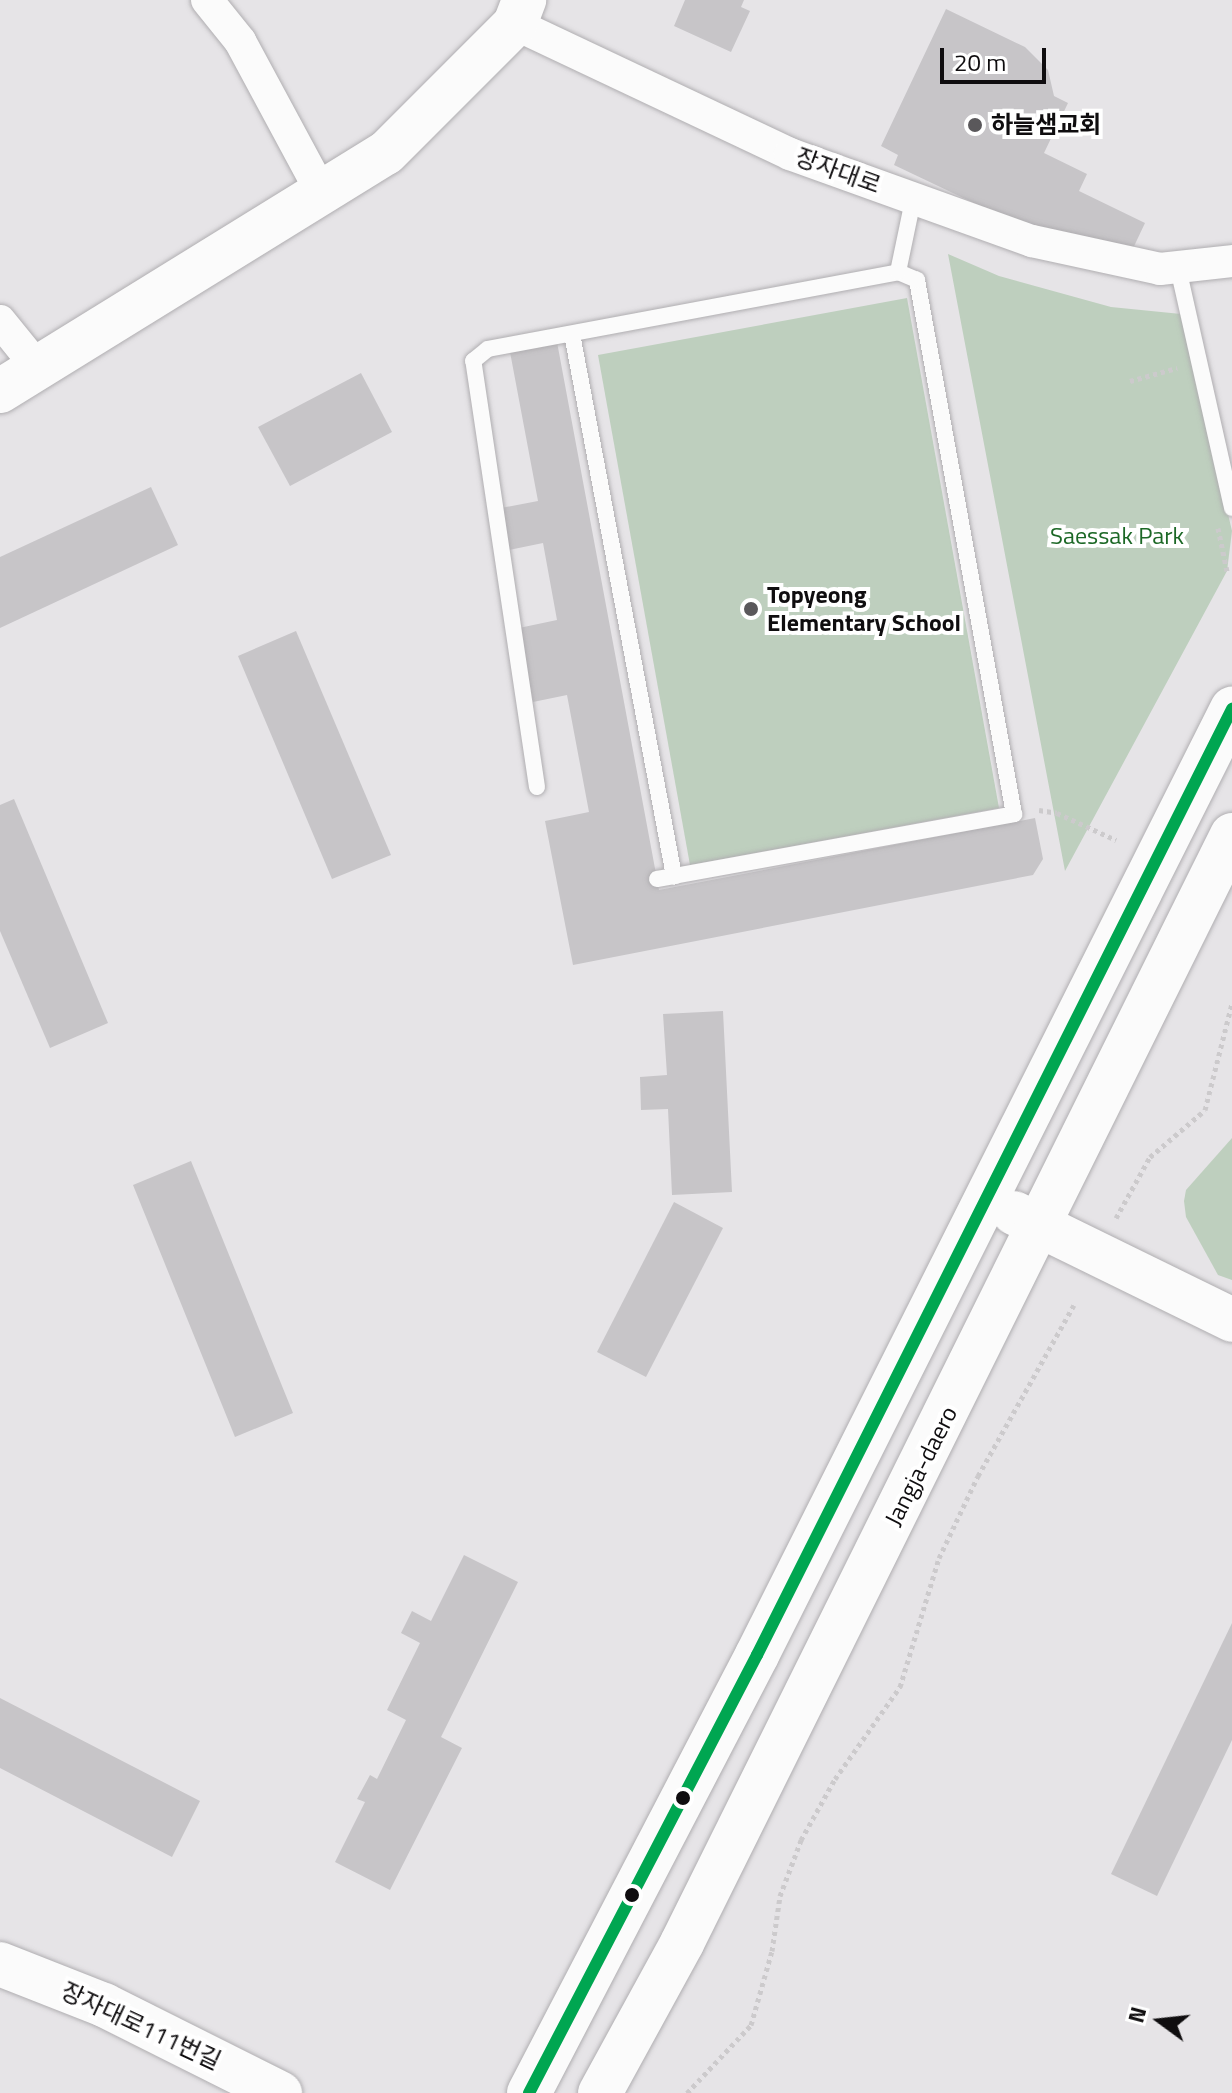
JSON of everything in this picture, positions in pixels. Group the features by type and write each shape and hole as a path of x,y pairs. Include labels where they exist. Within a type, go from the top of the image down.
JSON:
{"street":[{"path":"207,0 240,41 322,193"},
{"path":"0,391 386,153 520,12"},
{"name":"장자대로","path":"520,12 790,154 913,200 1098,259 1178,268 1232,261"},
{"path":"0,321 38,368"},
{"path":"529,2093 987,1199 1232,709"},
{"name":"Jangja-daero","path":"600,2093 682,1943 1226,859"},
{"path":"987,1199 1232,1320"},
{"name":"장자대로111번길","path":"0,1964 104,2005 280,2093"}],"lane":[{"path":"898,272 913,200"},
{"path":"1178,268 1232,508"},
{"path":"537,787 471,366 481,351 898,272 917,280 1014,814 657,879"},
{"path":"572,334 674,876"}],"path":[{"path":"1130,381 1182,367"},
{"path":"1014,814 1050,810 1116,840"},
{"path":"1112,1227 1150,1157 1205,1110 1232,1003"},
{"path":"687,2093 751,2025 772,1951 780,1896 801,1840 835,1779 900,1687 939,1558 978,1476 1074,1305"}],"green space":[{"name":"Saessak Park","path":"948,254 999,276 1111,307 1181,314 1232,531 1227,571 1065,871"},
{"path":"907,298 999,808 690,865 598,355"},
{"path":"1232,1138 1232,1280 1218,1275 1186,1217 1184,1201 1186,1190"}],"building":[{"path":"685,0 744,0 741,7 750,11 731,52 674,26"},
{"name":"하늘샘교회","path":"946,9 1025,47 1048,70 1054,96 1068,103 1044,153 1087,174 1079,191 1145,223 1128,259 1066,247 894,165 898,155 881,146"},
{"path":"557,342 659,890 1035,818 1043,859 1033,875 573,965 545,821 589,812 567,695 533,702 519,628 557,620 543,543 509,550 501,508 538,501 510,352"},
{"path":"361,373 392,432 290,486 258,427"},
{"path":"151,487 178,545 0,628 0,557"},
{"path":"296,631 391,855 332,879 238,656"},
{"path":"14,799 108,1023 50,1048 0,931 0,805"},
{"path":"723,1011 732,1192 672,1195 668,1109 641,1110 640,1077 667,1075 663,1014"},
{"path":"191,1161 293,1413 235,1437 133,1185"},
{"path":"674,1202 723,1228 646,1377 597,1352"},
{"path":"464,1555 518,1582 441,1737 462,1748 390,1890 335,1862 365,1802 357,1799 370,1775 377,1779 406,1720 387,1710 420,1643 401,1633 412,1611 431,1621"},
{"path":"1232,1623 1232,1740 1157,1896 1111,1874"},
{"path":"0,1698 200,1801 172,1857 0,1768"}],"transit line":[{"path":"529,2093 757,1655 1232,709"}],"place":[{"name":"하늘샘교회","path":"975,125"},
{"name":"Topyeong Elementary School","path":"751,609"}]}
